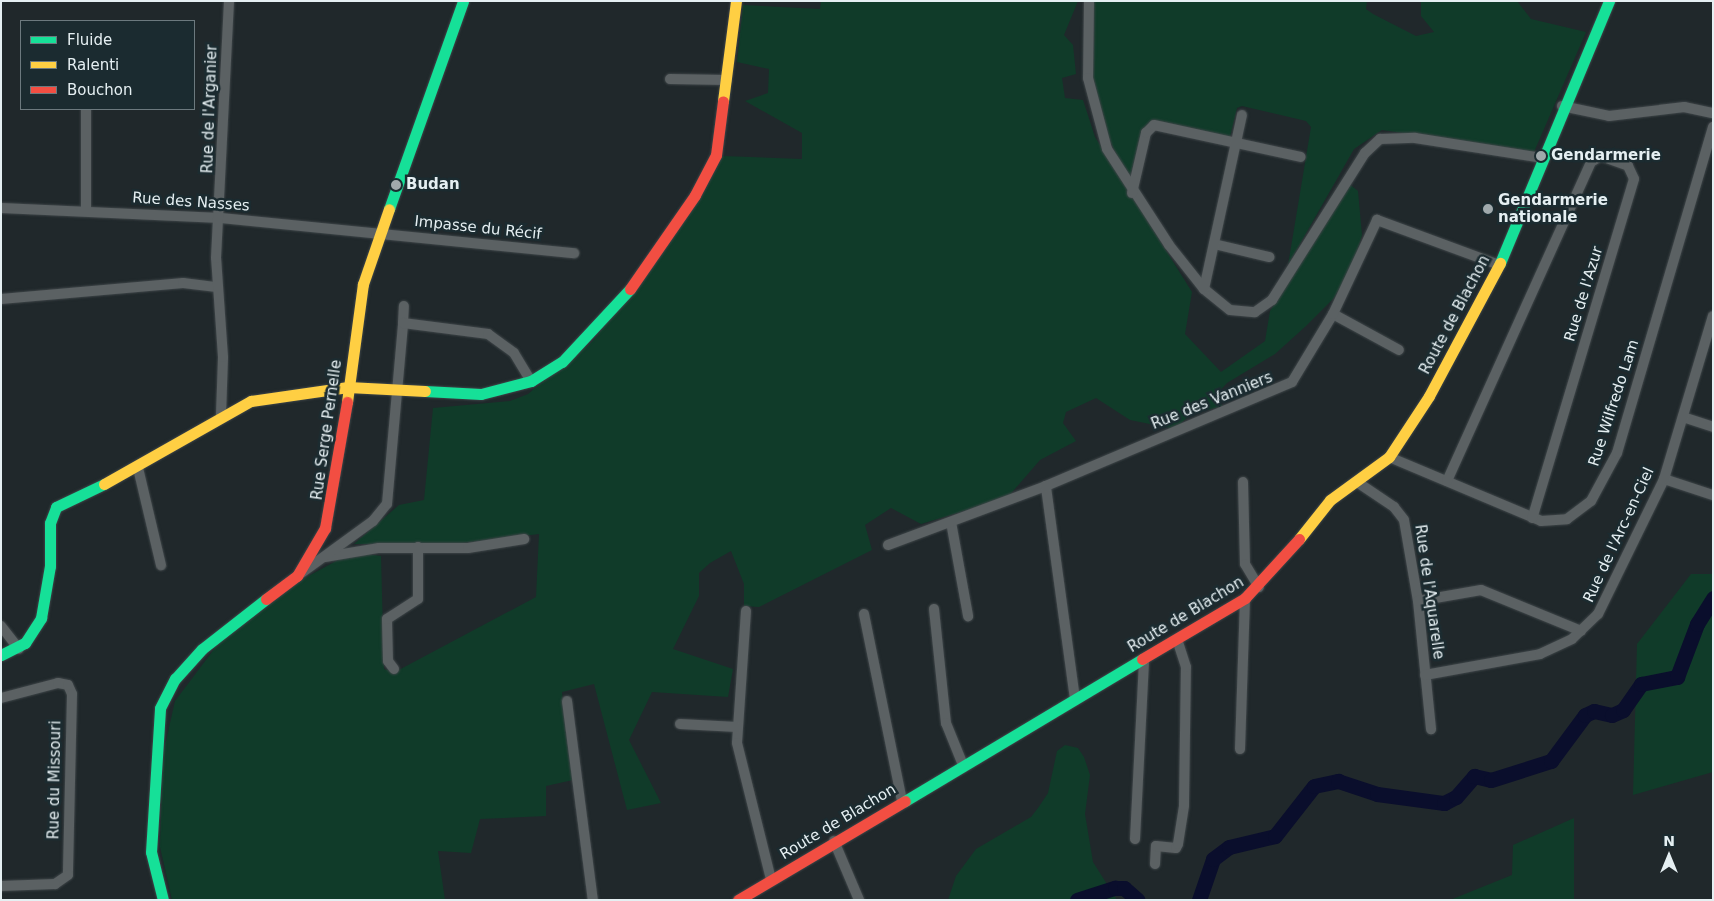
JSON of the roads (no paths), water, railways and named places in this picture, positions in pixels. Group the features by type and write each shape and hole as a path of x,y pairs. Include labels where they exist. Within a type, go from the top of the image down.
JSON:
{"street":[{"name":"Rue de l'Arganier","path":"221,415 223,357 217,287 230,1"},
{"name":"Rue Serge Pernelle","path":"163,900 151,852 156,730 164,698 212,639 297,576 315,549 333,504 360,296 379,232 463,1"},
{"path":"1,655 19,648 35,629 44,606 53,511 68,499 138,468 221,415 251,401 348,386 473,395 531,381 562,362 625,295 695,195 716,155 736,1"},
{"path":"1089,1 1085,37 1093,105 1107,149 1132,193 1204,289 1224,307 1238,313 1255,312 1267,304 1365,153 1380,139 1415,138 1543,158"},
{"name":"Route de Blachon","path":"738,900 834,840 1245,598 1259,588 1330,500 1389,457 1428,396 1499,265 1562,106 1609,1"},
{"path":"670,79 727,80"},
{"path":"1562,106 1609,116 1684,107 1713,113"},
{"path":"86,110 86,210"},
{"path":"1204,289 1242,115"},
{"path":"1132,193 1152,126 1236,142 1300,157"},
{"name":"Rue Wilfredo Lam","path":"1389,457 1532,518 1558,521 1575,515 1598,492 1613,466 1713,127"},
{"name":"Rue de l'Azur","path":"1447,481 1591,162 1601,156 1628,166 1634,179 1532,518"},
{"name":"Rue des Nasses","path":"1,208 86,210 221,218 379,232"},
{"name":"Rue des Vanniers","path":"888,545 1046,486 1284,387 1302,370 1333,314 1377,220 1499,265"},
{"name":"Impasse du Récif","path":"379,232 574,253"},
{"path":"1214,244 1269,257"},
{"path":"1,299 183,283 217,287"},
{"path":"297,576 373,521 387,504 404,306"},
{"path":"1333,314 1399,350"},
{"name":"Rue de l'Arc-en-Ciel","path":"1425,675 1540,654 1581,631 1605,603 1664,479 1682,418 1709,344 1713,316"},
{"path":"403,324 488,334 514,353 531,381"},
{"path":"1682,418 1713,427"},
{"path":"138,468 161,565"},
{"path":"1664,479 1713,495"},
{"path":"1243,482 1245,564 1259,588"},
{"name":"Rue de l'Aquarelle","path":"1357,482 1402,515 1418,601 1431,729"},
{"path":"1046,486 1075,699"},
{"path":"951,522 968,616"},
{"path":"322,558 418,547 468,548 524,539"},
{"path":"394,669 388,662 387,619 418,599 418,547"},
{"path":"1418,601 1481,590 1581,631"},
{"path":"1240,749 1245,598"},
{"path":"934,609 946,722 963,765"},
{"path":"746,611 736,727 739,759 771,879"},
{"path":"864,614 902,801"},
{"path":"1,626 19,648"},
{"path":"1155,864 1156,846 1176,848 1178,844 1184,805 1186,667 1177,639"},
{"path":"1135,839 1144,659"},
{"name":"Rue du Missouri","path":"1,698 58,683 68,685 72,694 68,875 55,884 1,886"},
{"path":"567,701 593,900"},
{"path":"680,724 736,727"},
{"path":"834,840 859,900"}],"waterway":[{"path":"1199,900 1213,859 1229,847 1275,836 1314,786 1338,781 1377,794 1444,803 1456,797 1474,776 1491,780 1551,761 1585,715 1594,711 1612,715 1623,710 1641,684 1677,677 1697,624 1713,598"},
{"path":"1077,900 1115,888 1124,888 1138,900"}],"place":[{"name":"Gendarmerie","path":"1541,156"},
{"name":"Budan","path":"396,185"},
{"name":"Gendarmerie nationale","path":"1488,209"}]}
